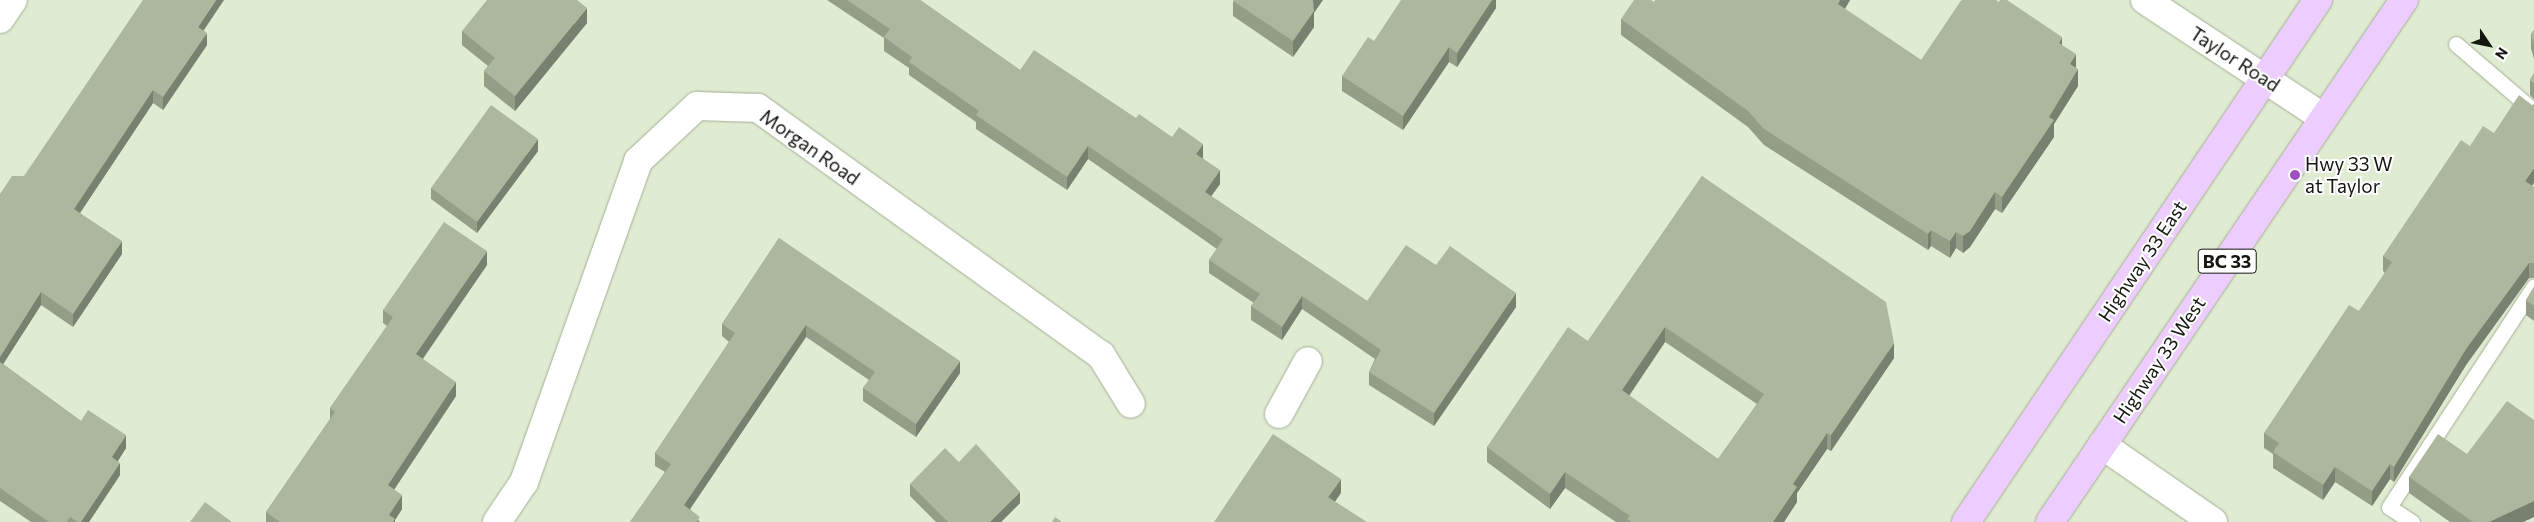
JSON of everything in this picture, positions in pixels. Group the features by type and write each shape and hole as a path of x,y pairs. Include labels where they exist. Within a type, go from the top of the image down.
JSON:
{"main road":[{"name":"Highway 33 East","path":"1966,522 2318,0"},
{"name":"Highway 33 West","path":"2050,522 2404,0"}],"street":[{"path":"0,19 13,0"},
{"name":"Taylor Road","path":"2146,0 2324,118"},
{"name":"Morgan Road","path":"497,522 524,482 638,161 697,106 758,108 1101,356 1131,404"},
{"path":"1279,414 1308,361"},
{"path":"2102,446 2213,522"}],"lane":[{"path":"2456,44 2534,112"},
{"path":"2412,522 2388,507 2534,286"}],"building":[{"path":"143,0 216,0 198,27 207,33 163,97 153,90 74,209 122,241 73,314 41,292 0,357 0,194 12,176 24,176"},
{"path":"487,0 577,0 587,8 515,96 484,71 495,58 462,31"},
{"path":"847,0 920,0 1020,70 1034,50 1136,118 1139,114 1172,137 1179,127 1203,144 1196,154 1220,170 1205,192 1367,301 1406,245 1436,265 1450,246 1516,293 1434,413 1369,372 1381,350 1302,296 1282,327 1251,306 1260,294 1209,260 1223,239 1088,146 1067,177 976,115 979,111 909,62 912,57 884,37 890,29"},
{"path":"1234,0 1313,0 1314,11 1293,41"},
{"path":"1401,0 1492,0 1457,53 1449,47 1403,116 1342,76 1368,37 1374,41"},
{"path":"1634,0 1651,0 1654,2 1656,0 1840,0 1838,4 1921,60 1962,0 1996,0 1999,2 2000,0 2007,0 2062,37 2059,43 2076,54 2070,64 2078,69 2049,117 2054,120 2002,197 1995,192 1970,231 1963,236 1956,232 1950,241 1931,230 1928,234 1764,129 1748,111 1621,19"},
{"path":"2534,30 2534,44 2531,34"},
{"path":"2534,73 2534,84 2530,80"},
{"path":"2519,95 2532,105 2534,104 2534,168 2525,181 2534,187 2534,263 2529,263 2466,349 2394,467 2390,464 2372,491 2335,467 2323,485 2273,452 2279,443 2264,433 2349,305 2359,311 2392,262 2383,256 2461,140 2470,146 2483,126 2494,133"},
{"path":"491,105 538,139 477,222 431,188"},
{"path":"1702,176 1886,302 1894,343 1831,435 1827,433 1793,484 1797,487 1773,522 1632,522 1627,519 1630,516 1565,472 1550,494 1487,447 1568,327 1588,341","holes":["1665,327 1764,394 1718,459 1622,390"]},
{"path":"444,222 487,251 416,354 456,382 388,485 402,495 389,515 395,519 393,522 280,522 266,512 335,412 330,408 393,317 383,310"},
{"path":"779,238 960,361 916,424 863,388 875,372 806,325 684,505 700,517 696,522 630,522 671,464 655,453 735,333 722,324"},
{"path":"2534,287 2534,306 2526,300"},
{"path":"0,362 81,421 88,410 126,435 112,457 120,463 81,522 70,517 67,522 49,522 0,488"},
{"path":"2507,401 2534,420 2534,501 2489,522 2473,522 2409,477 2438,434 2467,454"},
{"path":"1273,434 1341,479 1328,497 1367,522 1214,522"},
{"path":"976,444 1020,492 990,522 948,522 910,484 945,448 959,462"},
{"path":"205,502 232,522 190,522"},
{"path":"1055,517 1062,522 1052,522"}],"place":[{"name":"Hwy 33 W at Taylor","path":"2295,175"}]}
